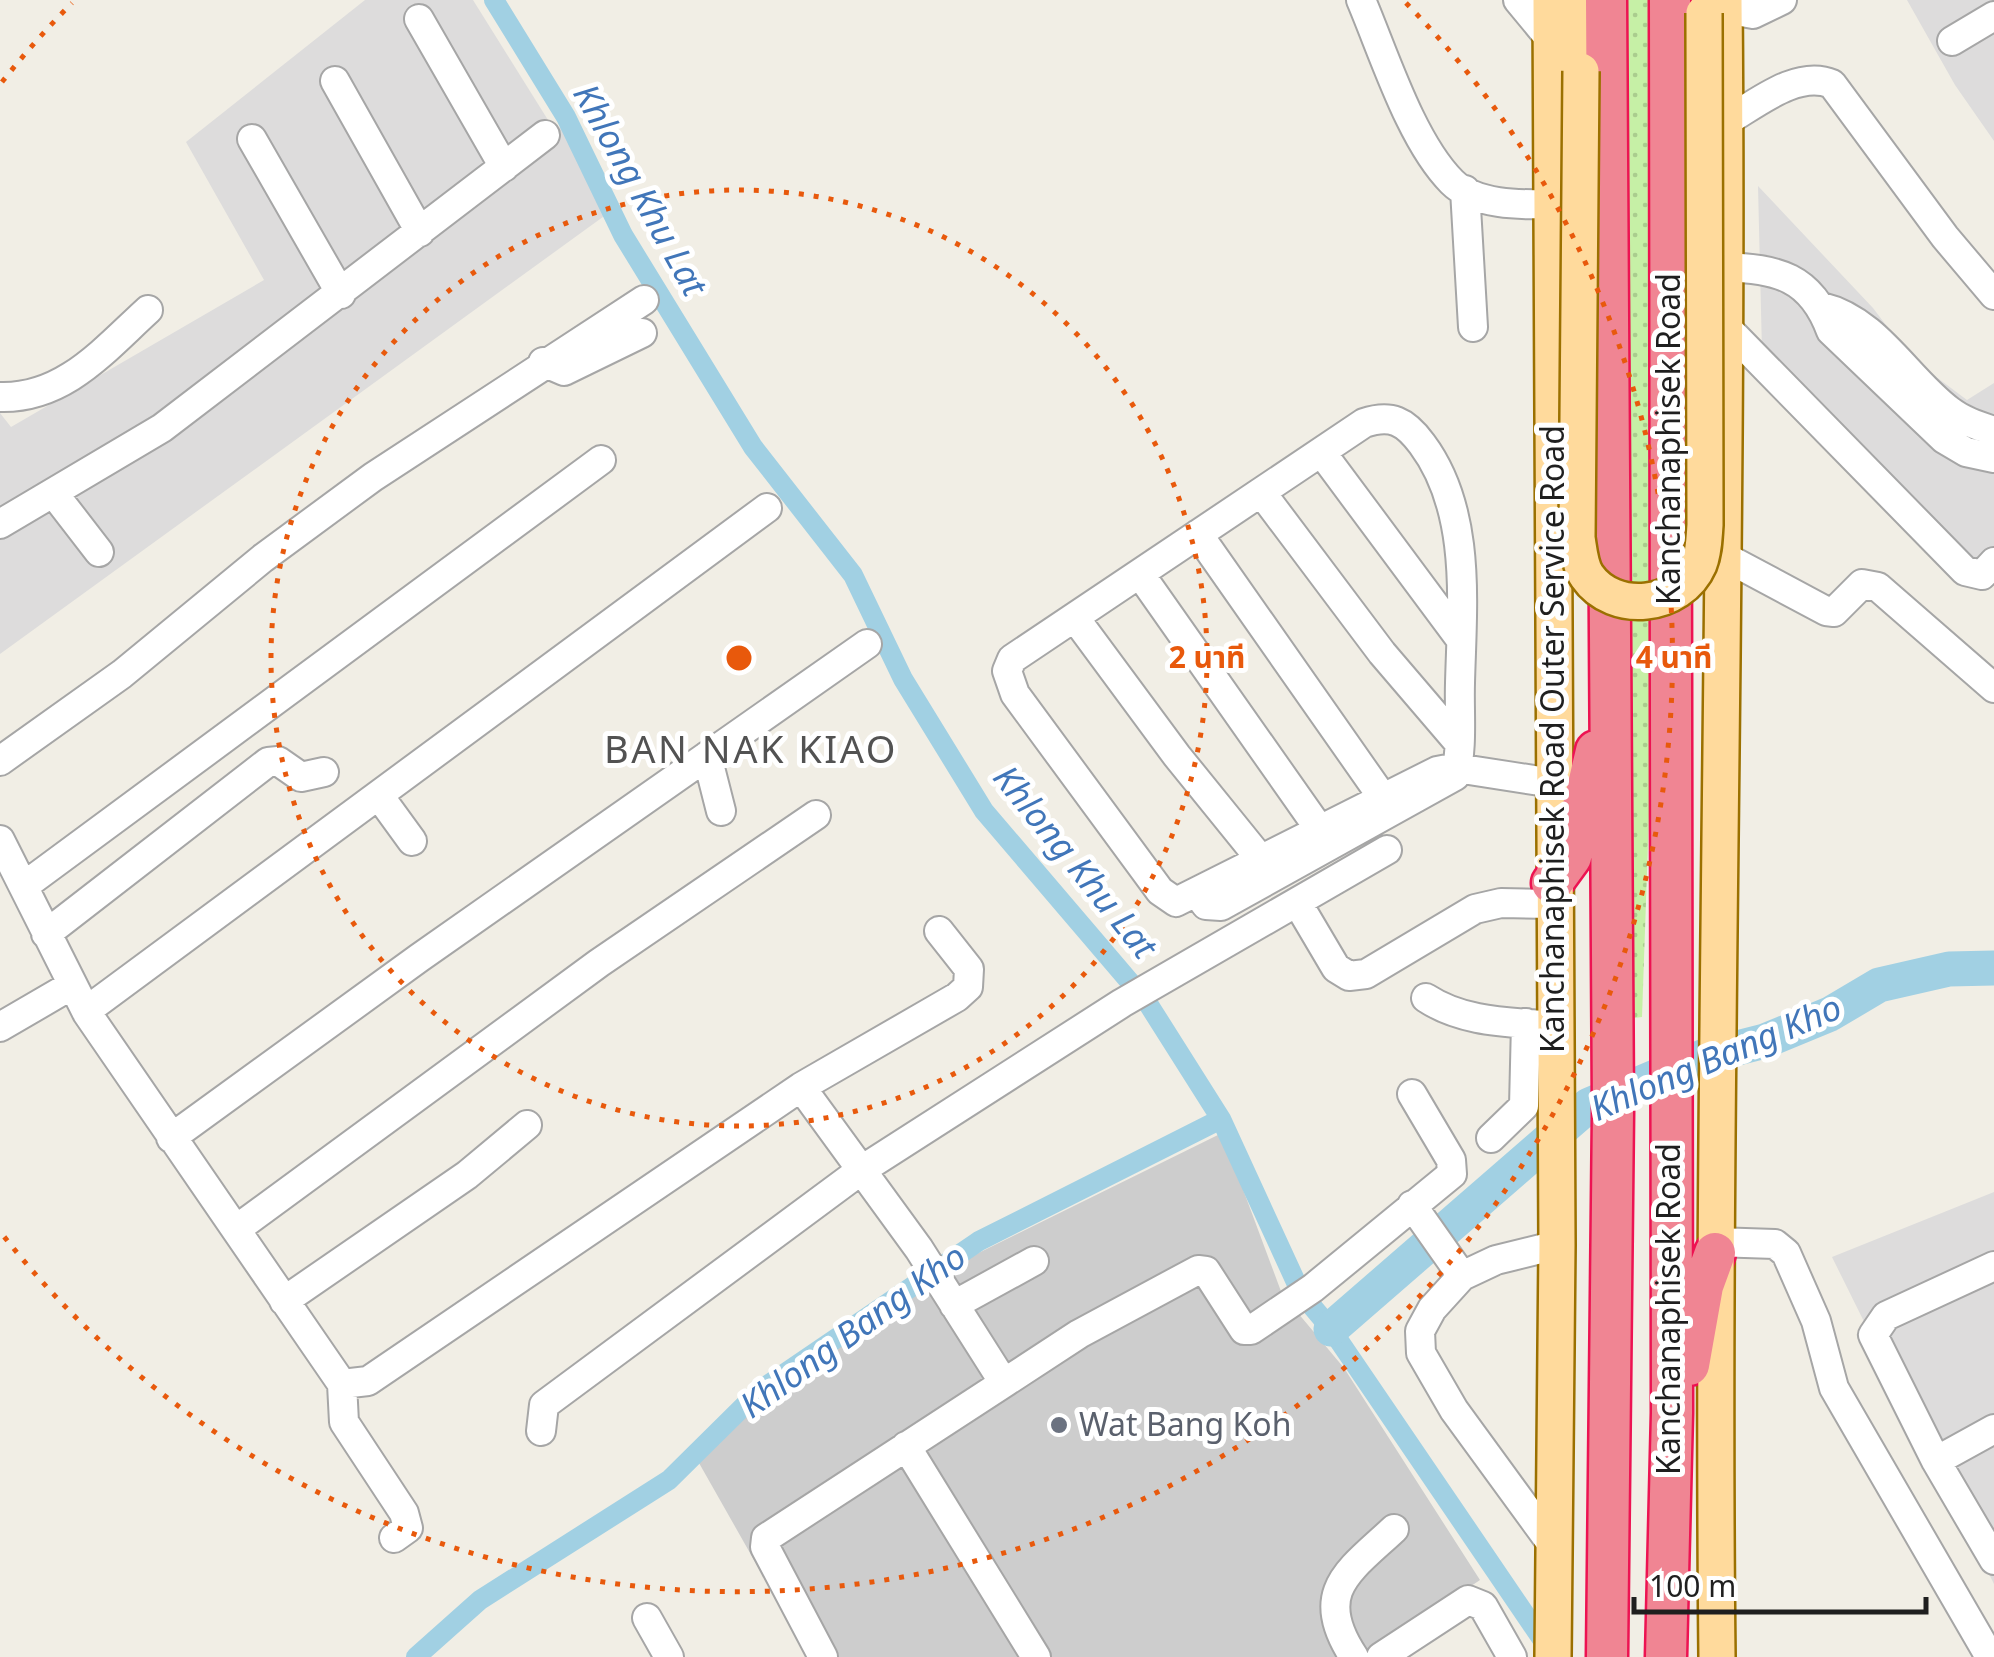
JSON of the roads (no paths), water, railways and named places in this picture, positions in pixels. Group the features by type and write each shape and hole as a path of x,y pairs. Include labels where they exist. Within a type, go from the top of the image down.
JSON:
{"highway":[{"name":"Kanchanaphisek Road","path":"1606,0 1614,1110 1607,1657"},
{"name":"Kanchanaphisek Road","path":"1666,1657 1672,1412 1668,1040 1705,4"},
{"path":"1552,893 1571,857 1586,786 1609,725"},
{"path":"1672,1412 1686,1390 1703,1286 1715,1247"}],"main road":[{"name":"Kanchanaphisek Road Outer Service Road","path":"1551,0 1552,893 1540,1024 1555,1076 1553,1643"},
{"path":"1581,0 1577,538 1582,565 1599,588 1620,600 1646,602 1664,597 1694,573 1705,526 1705,4"},
{"path":"1705,4 1725,122 1724,556 1716,1009 1717,1657"}],"street":[{"path":"1361,0 1425,145 1453,184 1504,202 1550,204"},
{"path":"1518,0 1550,40"},
{"path":"1705,4 1753,14 1782,0"},
{"path":"1952,41 1994,16"},
{"path":"419,19 504,167"},
{"path":"1725,122 1802,81 1820,78 1832,84 1944,237 1994,295"},
{"path":"334,81 420,232"},
{"path":"0,524 162,428 545,135"},
{"path":"252,139 341,294"},
{"path":"1465,190 1472,327"},
{"path":"1724,267 1764,269 1788,276 1822,307 1831,331 1944,439 1966,452 1994,458"},
{"path":"0,761 122,674 278,546 543,362 644,300"},
{"path":"1822,307 1844,312 1950,410 1994,431"},
{"path":"0,397 25,398 57,386 148,310"},
{"path":"1724,325 1965,570 1982,575 1994,562"},
{"path":"543,362 564,370 642,334"},
{"path":"1196,892 1206,906 1221,906 1455,776 1458,756 1461,640 1460,541 1452,500 1415,434 1401,421 1384,416 1364,424 1198,534 1012,660 1007,670 1014,694 1160,891 1176,902 1196,892 1262,861 1384,798 1458,756"},
{"path":"1322,453 1461,640"},
{"path":"24,886 601,460"},
{"path":"1261,492 1458,756 1553,784"},
{"path":"54,494 98,552"},
{"path":"86,1011 768,508"},
{"path":"1198,534 1384,798"},
{"path":"1724,556 1826,611 1834,612 1862,584 1878,587 1994,688"},
{"path":"1140,574 1320,830"},
{"path":"1075,618 1177,756 1262,861"},
{"path":"171,1138 867,644"},
{"path":"707,756 721,811"},
{"path":"46,934 268,762 278,761 301,777 324,772"},
{"path":"380,797 412,841"},
{"path":"238,1228 599,963 816,814"},
{"path":"0,840 86,1011 342,1384 344,1422 404,1513 408,1528 394,1538"},
{"path":"541,1431 544,1405 860,1171 1122,1002 1387,850"},
{"path":"1297,902 1336,968 1348,976 1366,974 1475,909 1552,893"},
{"path":"342,1384 368,1381 801,1087 968,987 969,969 939,931"},
{"path":"0,1027 72,985"},
{"path":"1426,998 1444,1010 1476,1018 1540,1024 1524,1106 1491,1138"},
{"path":"801,1087 918,1249 1004,1383"},
{"path":"823,1657 765,1547 766,1538 1079,1334 1198,1270 1206,1270 1244,1330 1279,1312 1420,1216 1453,1168 1412,1094"},
{"path":"284,1301 467,1175 527,1125"},
{"path":"1420,1216 1462,1276"},
{"path":"1715,1247 1776,1244 1786,1252 1816,1321 1834,1388 1990,1657"},
{"path":"1554,1548 1454,1410 1421,1353 1420,1331 1432,1308 1462,1276 1496,1260 1557,1245"},
{"path":"954,1305 1034,1261"},
{"path":"1994,1266 1886,1316 1873,1332 1936,1461 1994,1560"},
{"path":"1936,1461 1994,1429"},
{"path":"906,1446 1036,1657"},
{"path":"1354,1657 1337,1622 1334,1593 1340,1580 1394,1529"},
{"path":"1399,1652 1458,1603 1478,1601 1512,1657"},
{"path":"647,1618 669,1657"}],"waterway":[{"name":"Khlong Khu Lat","path":"494,0 566,117 623,235 753,447 853,575 903,679 984,811 1147,1002 1221,1119 1301,1293 1331,1329 1550,1651"},
{"name":"Khlong Bang Kho","path":"1331,1329 1589,1105 1702,1057 1765,1041 1830,1014 1879,985 1949,969 1994,968"},
{"name":"Khlong Bang Kho","path":"416,1657 480,1600 669,1480 759,1391 979,1241 1221,1119"}],"place":[{"name":"Wat Bang Koh","path":"1059,1425"}],"district":[{"name":"BAN NAK KIAO","path":"751,750"}]}
